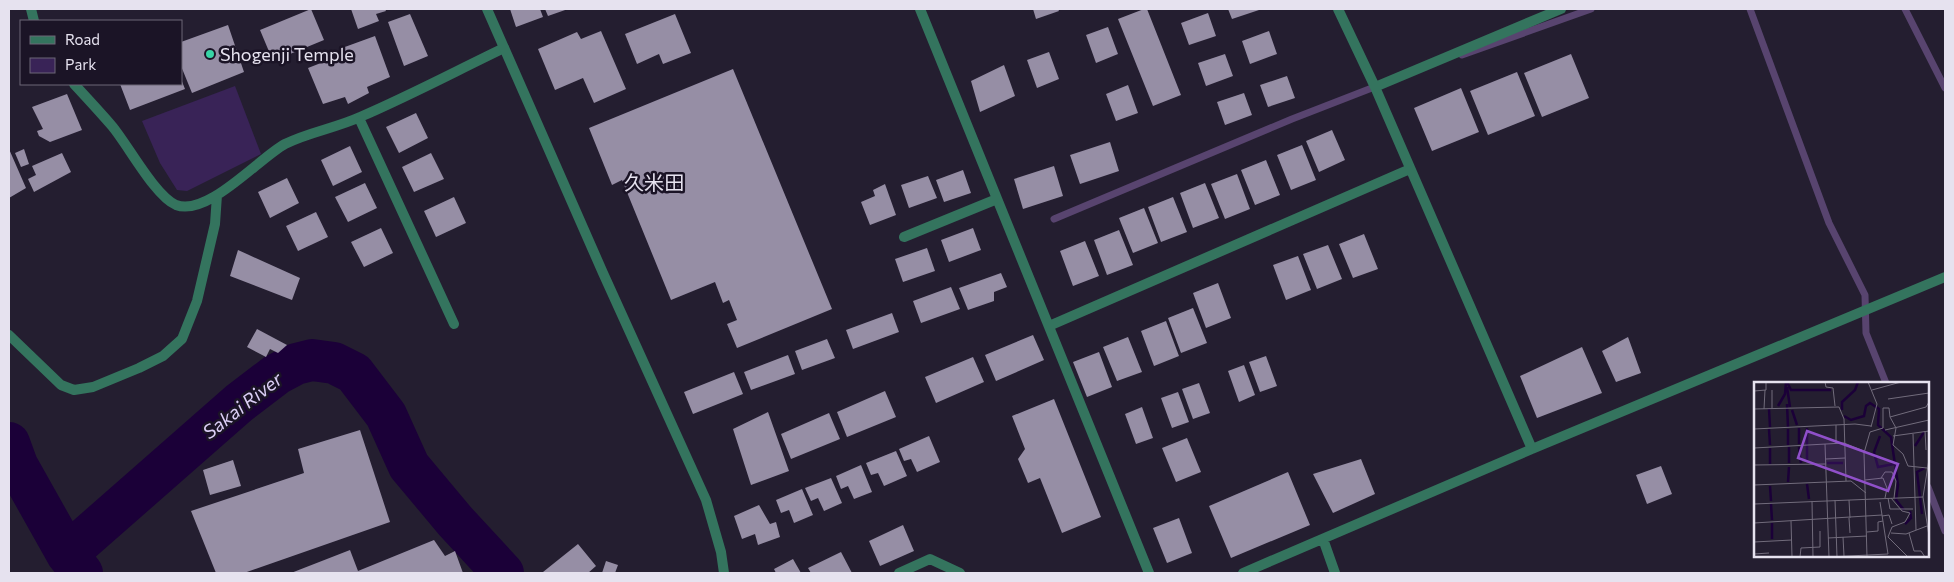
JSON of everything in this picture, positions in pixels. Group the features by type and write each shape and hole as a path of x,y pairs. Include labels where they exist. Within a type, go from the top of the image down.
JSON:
{"street":[{"path":"487,9 603,273 706,500 721,552 724,573"},
{"path":"920,9 1148,573"},
{"path":"1338,9 1375,87 1532,449"},
{"path":"1375,87 1561,9"},
{"path":"75,85 113,127 166,199 177,205 189,206 217,195 285,144 359,118 504,48"},
{"path":"359,118 454,324"},
{"path":"1048,326 1410,169"},
{"path":"9,335 48,375 61,385 74,390 93,387 163,356 182,339 197,301 215,224 217,195"},
{"path":"904,237 997,198"},
{"path":"1243,573 1532,449 1945,277"},
{"path":"1323,539 1335,573"},
{"path":"899,573 930,559 960,573"}],"green space":[{"path":"235,86 261,154 187,191 177,190 160,163 142,121"}],"building":[{"path":"311,9 324,40 273,61 260,30"},
{"path":"351,9 385,9 386,11 376,14 379,21 358,29"},
{"path":"510,9 540,9 543,17 516,27"},
{"path":"545,9 568,9 548,16"},
{"path":"1033,9 1058,9 1059,11 1036,19"},
{"path":"1147,9 1181,95 1153,106 1118,19"},
{"path":"1228,9 1262,9 1232,19"},
{"path":"1208,13 1216,36 1189,45 1181,23"},
{"path":"410,14 428,56 404,66 388,22"},
{"path":"675,14 691,53 663,64 659,54 637,64 625,34"},
{"name":"Shogenji Temple","path":"228,25 244,72 192,93 182,68 182,42"},
{"path":"1108,27 1118,54 1096,63 1086,35"},
{"path":"601,31 626,89 594,103 583,78 555,90 538,49 577,32 581,39"},
{"path":"1269,31 1277,54 1250,64 1242,41"},
{"path":"375,36 390,77 367,87 369,93 348,104 345,97 323,104 308,68 344,54 342,48"},
{"path":"1049,52 1059,79 1037,88 1027,60"},
{"path":"1225,54 1233,76 1206,86 1198,63"},
{"path":"1571,54 1589,98 1542,117 1524,73"},
{"path":"1004,65 1015,96 980,112 971,81"},
{"path":"733,69 832,309 737,348 727,324 737,320 729,300 723,303 715,282 671,300 622,180 612,185 589,128"},
{"path":"1517,72 1535,116 1488,135 1470,91"},
{"path":"1287,76 1295,98 1268,107 1260,85"},
{"name":"Shogenji Temple","path":"182,82 185,89 130,110 120,85 182,85"},
{"path":"1128,85 1138,113 1116,121 1106,94"},
{"path":"1461,88 1479,132 1432,151 1414,108"},
{"path":"1244,93 1252,115 1225,125 1217,102"},
{"path":"67,94 82,130 50,142 39,136 37,131 43,129 32,107"},
{"path":"416,113 428,138 399,153 386,127"},
{"path":"1332,130 1345,160 1319,172 1306,141"},
{"path":"1110,142 1119,171 1080,184 1070,155"},
{"path":"1302,145 1316,180 1291,190 1277,155"},
{"path":"350,146 362,172 333,186 321,160"},
{"path":"9,149 26,188 9,198"},
{"path":"24,149 29,164 21,167 15,153"},
{"path":"62,153 71,172 34,192 28,179 36,175 32,166"},
{"path":"431,153 444,179 414,192 402,167"},
{"path":"1266,160 1280,195 1255,205 1241,170"},
{"path":"1054,166 1063,196 1023,209 1014,179"},
{"path":"963,170 971,193 944,202 936,180"},
{"path":"1237,174 1250,209 1225,219 1211,184"},
{"path":"928,176 937,198 909,208 901,185"},
{"path":"287,178 299,203 270,218 258,192"},
{"path":"365,183 377,208 348,222 335,197"},
{"path":"1205,183 1219,218 1193,228 1180,193"},
{"path":"885,184 896,215 870,225 861,202 875,196 873,190"},
{"path":"454,197 466,223 436,237 424,211"},
{"path":"1173,197 1187,232 1161,242 1148,207"},
{"path":"1144,208 1158,243 1133,253 1119,218"},
{"path":"316,212 328,237 298,251 286,226"},
{"path":"381,228 393,253 364,267 351,242"},
{"path":"973,228 981,250 949,262 941,240"},
{"path":"1119,230 1133,265 1107,275 1094,240"},
{"path":"1364,234 1378,269 1353,278 1339,244"},
{"path":"1085,241 1099,276 1073,286 1060,251"},
{"path":"1328,245 1342,279 1317,289 1303,254"},
{"path":"927,248 935,271 903,282 895,259"},
{"path":"238,250 300,278 292,300 230,276"},
{"path":"1298,256 1311,290 1286,300 1273,265"},
{"path":"1001,273 1007,287 994,292 994,301 968,310 959,288"},
{"path":"1218,283 1231,318 1206,328 1193,293"},
{"path":"951,287 960,309 921,323 913,301"},
{"path":"1193,308 1207,343 1181,353 1168,318"},
{"path":"892,313 899,332 853,349 846,330"},
{"path":"1166,321 1179,356 1154,366 1141,331"},
{"path":"257,329 287,345 278,353 270,349 266,357 247,347"},
{"path":"1033,335 1044,360 996,381 985,355"},
{"path":"1128,337 1142,372 1117,381 1103,347"},
{"path":"1628,337 1641,373 1616,382 1602,351"},
{"path":"827,339 835,358 802,370 795,351"},
{"path":"1582,347 1602,393 1537,418 1520,376"},
{"path":"1099,352 1112,387 1087,397 1073,362"},
{"path":"788,355 795,374 751,390 744,372"},
{"path":"1266,356 1277,386 1260,392 1249,362"},
{"path":"973,357 984,382 936,403 925,377"},
{"path":"1244,365 1255,395 1239,402 1228,371"},
{"path":"734,372 743,394 693,414 684,392"},
{"path":"1199,383 1210,413 1193,419 1182,389"},
{"path":"885,391 896,417 847,437 837,412"},
{"path":"1178,392 1189,422 1172,428 1161,398"},
{"path":"1054,399 1101,517 1062,533 1040,478 1028,483 1018,459 1025,449 1012,416"},
{"path":"1142,407 1153,438 1136,444 1125,414"},
{"path":"768,412 789,471 751,485 733,429"},
{"path":"829,413 840,439 791,459 781,434"},
{"path":"360,430 390,522 244,573 216,573 191,511 304,473 298,449"},
{"path":"929,436 940,462 917,472 911,459 904,461 899,449"},
{"path":"1187,438 1201,472 1176,482 1162,448"},
{"path":"896,451 907,476 884,486 878,473 871,475 866,463"},
{"path":"1361,459 1375,494 1333,513 1313,474"},
{"path":"233,460 241,486 210,495 203,470"},
{"path":"861,465 872,492 854,499 848,486 841,489 836,476"},
{"path":"1661,466 1672,494 1647,504 1636,475"},
{"path":"1288,472 1310,525 1231,558 1209,506"},
{"path":"831,478 842,503 824,511 818,498 811,501 805,488"},
{"path":"802,489 813,515 794,523 789,510 781,513 776,500"},
{"path":"759,505 770,524 776,522 780,537 758,545 755,534 742,539 734,516"},
{"path":"1179,518 1192,553 1167,563 1153,528"},
{"path":"903,525 914,551 880,566 869,541"},
{"path":"434,540 445,556 455,551 463,573 291,573 350,550 358,571"},
{"path":"578,544 596,566 588,573 543,572"},
{"path":"841,552 852,573 811,573 808,568"},
{"path":"793,559 801,573 776,573 774,569"},
{"path":"606,561 618,565 615,573 602,573"}],"waterway":[{"path":"1462,55 1591,9"},
{"path":"1750,9 1829,223 1865,295 1866,333 1886,382"},
{"path":"1905,9 1945,88"},
{"path":"1054,219 1292,119 1377,86"},
{"name":"Sakai River","path":"67,554 239,403 277,374 296,364 312,360 334,363 354,373 386,415 409,466 455,521 503,573"},
{"name":"Sakai River","path":"9,443 17,465 67,554 82,573"},
{"path":"1929,490 1945,531"}],"place":[{"name":"Shogenji Temple","path":"210,54"}],"district":[{"name":"久米田","path":"654,182"}]}
